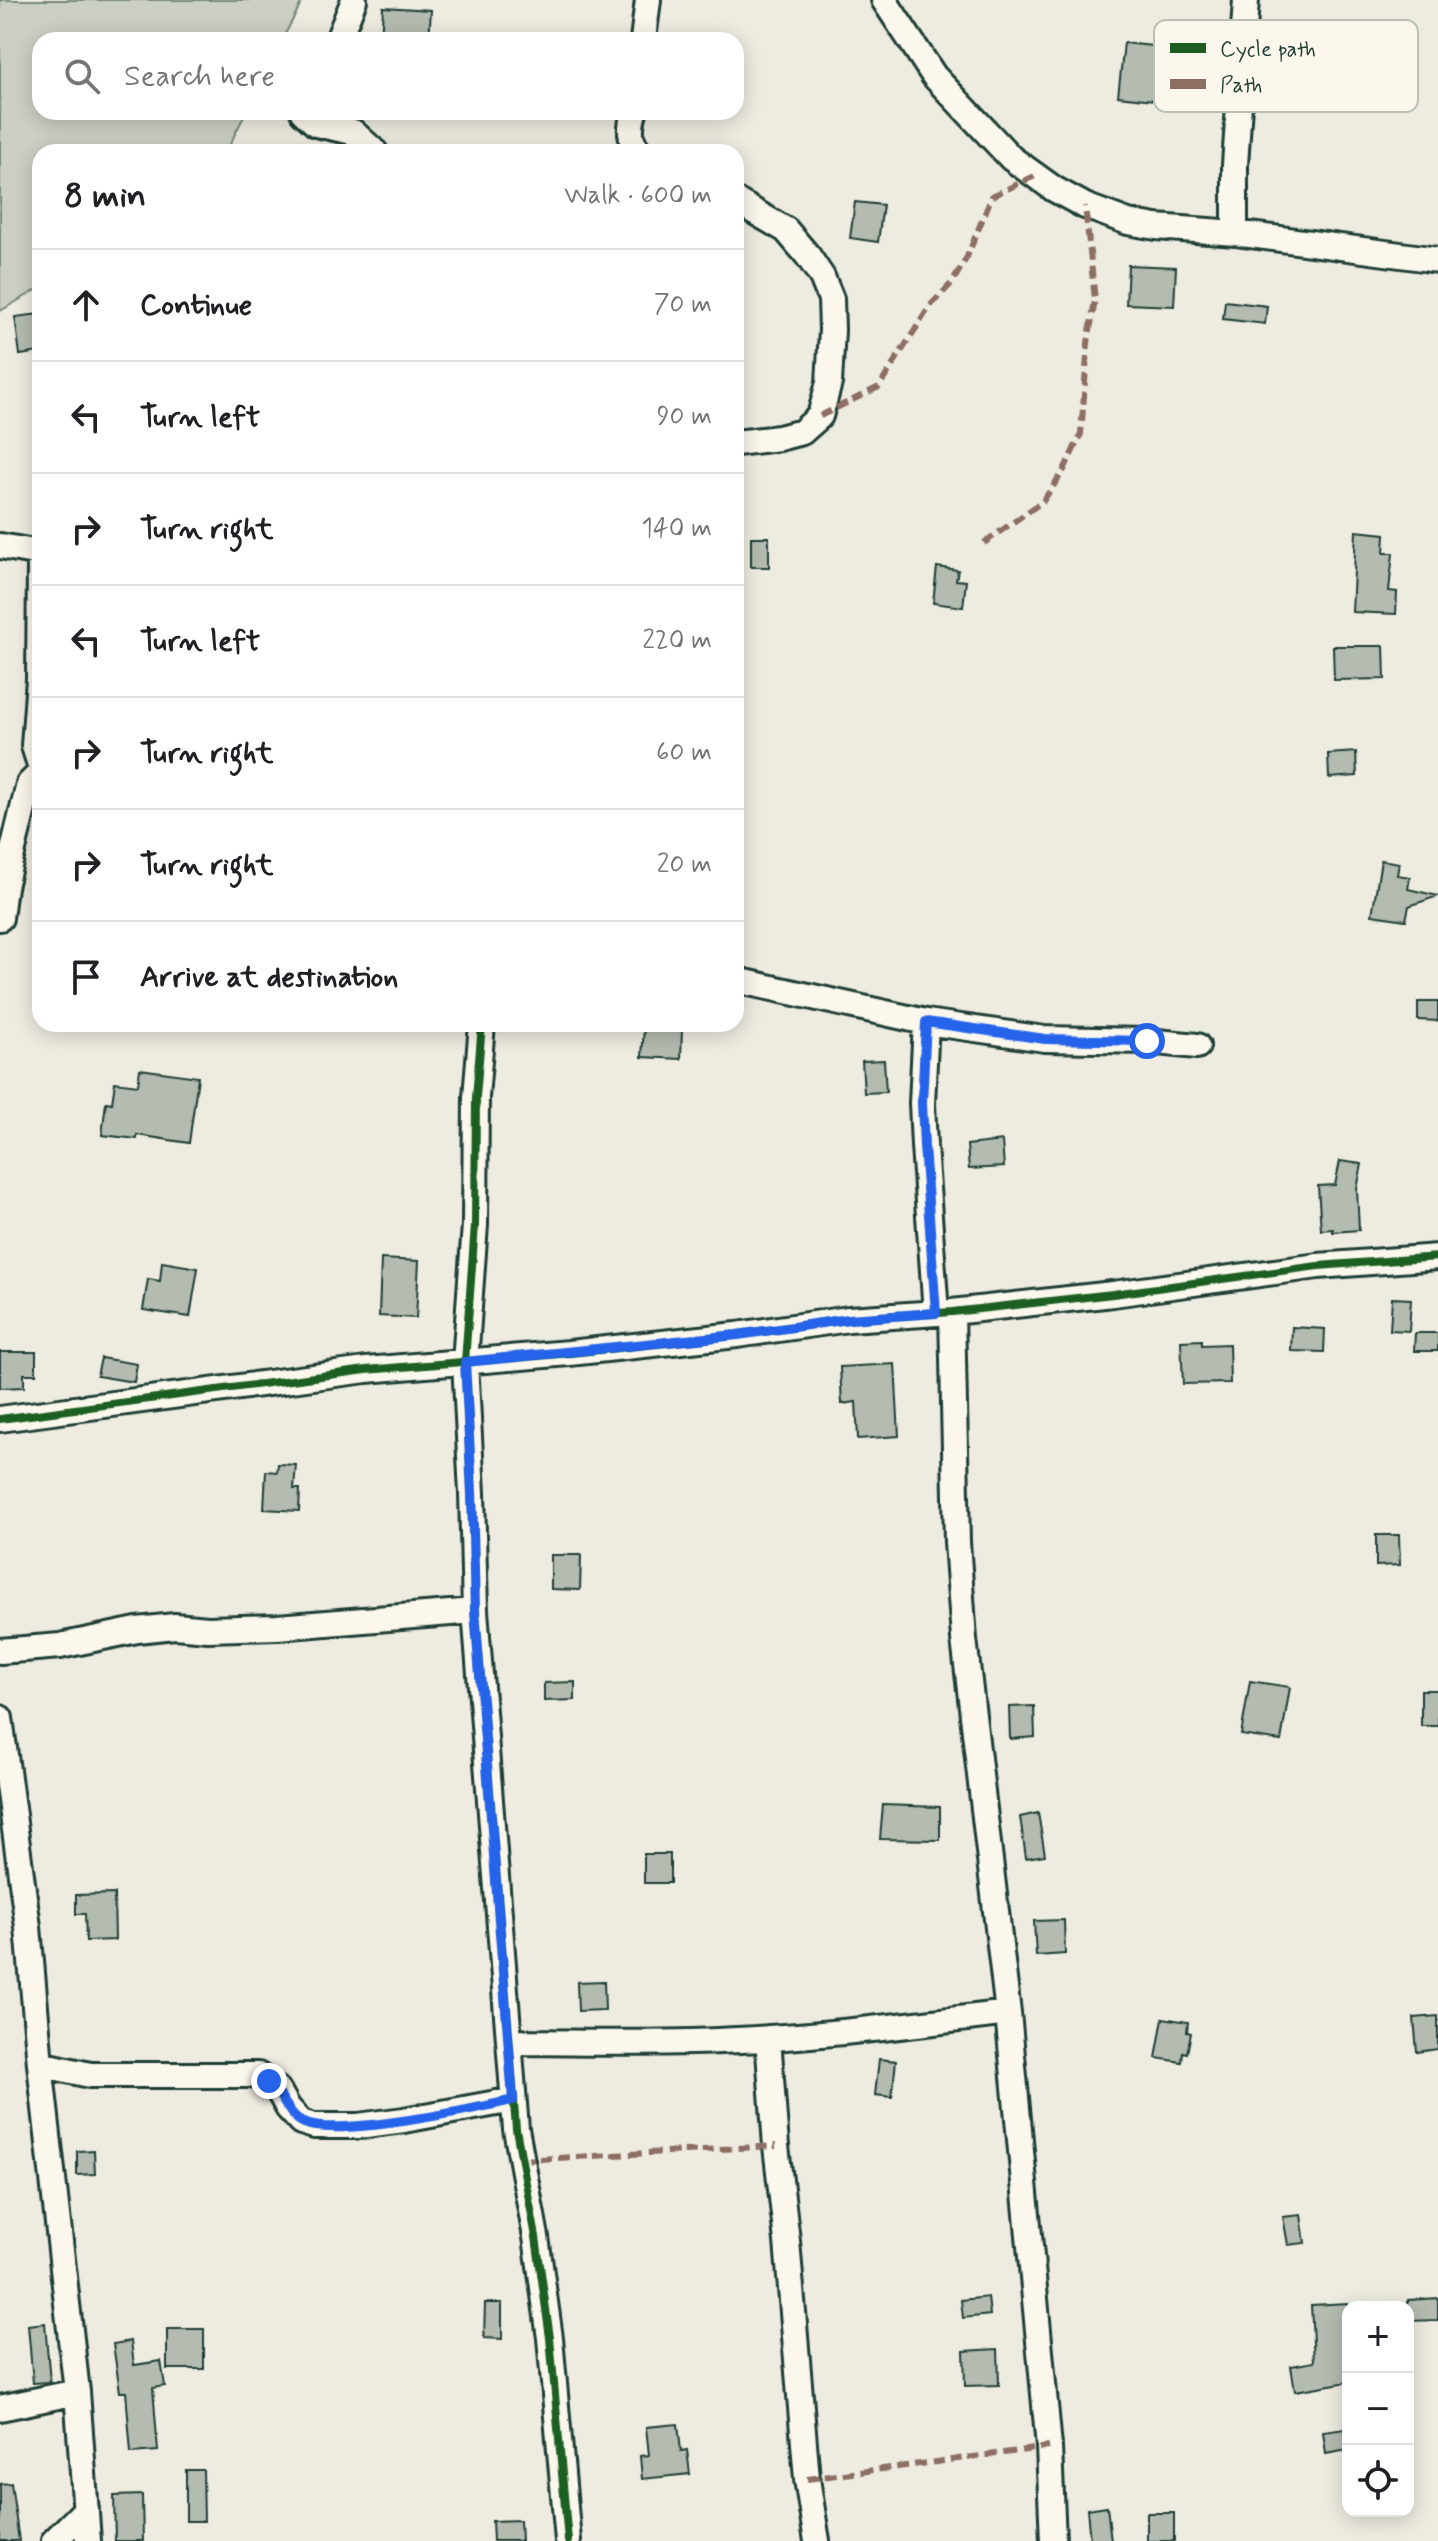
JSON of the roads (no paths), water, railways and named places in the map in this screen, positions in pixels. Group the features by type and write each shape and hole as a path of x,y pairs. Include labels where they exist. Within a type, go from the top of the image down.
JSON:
{"street":[{"path":"341,32 354,0"},
{"path":"644,32 648,0"},
{"path":"884,0 934,76 1011,158 1054,189 1085,206 1128,222 1156,227 1235,233 1438,260"},
{"path":"1245,20 1246,0"},
{"path":"1235,233 1238,112"},
{"path":"312,120 316,124 353,132 366,144"},
{"path":"631,120 634,144"},
{"path":"744,206 786,230 808,256 822,277 831,299 832,330 829,383 820,416 802,432 744,442"},
{"path":"0,546 32,552"},
{"path":"0,918 4,887 32,781"},
{"path":"744,982 926,1022 1045,1039 1147,1041 1197,1046"},
{"path":"926,1022 922,1103 924,1146 944,1313 963,1626 1008,2013 1049,2447 1053,2541"},
{"path":"481,1032 476,1097 475,1225 465,1362 475,1611 513,2100 550,2338 568,2541"},
{"path":"0,1419 352,1372 737,1335 849,1319 944,1313 1318,1266 1438,1257"},
{"path":"0,1651 60,1646 162,1627 277,1627 475,1611"},
{"path":"0,1718 28,1927 40,2064 77,2392 88,2541"},
{"path":"509,2042 690,2042 768,2038 1008,2013"},
{"path":"768,2038 807,2479 817,2541"},
{"path":"40,2064 90,2075 258,2075 278,2090 301,2122 314,2126 358,2126 462,2111 513,2100"},
{"path":"0,2408 77,2392"},
{"path":"54,2541 86,2509"}]}
